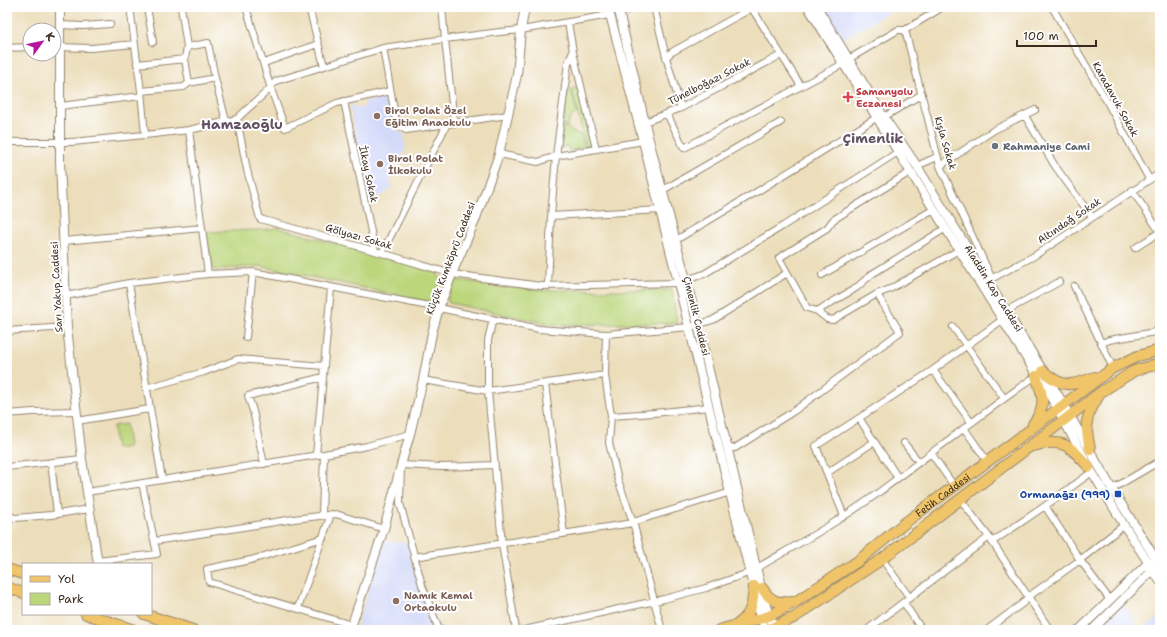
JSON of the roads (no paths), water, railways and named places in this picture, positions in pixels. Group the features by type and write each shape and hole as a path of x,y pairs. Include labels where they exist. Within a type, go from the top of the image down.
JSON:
{"main road":[{"name":"Fetih Caddesi","path":"719,630 765,617 795,602 858,561 954,486 1110,370 1138,356 1160,350"},
{"name":"Fetih Caddesi","path":"771,629 795,617 882,559 1101,392 1134,371 1160,363"},
{"path":"1040,374 1062,384 1070,384 1079,383 1110,370"},
{"path":"1028,431 1040,414 1043,405 1040,374"},
{"path":"1090,449 1085,428 1087,418 1101,392"},
{"path":"1029,447 1046,443 1067,445 1075,450 1091,470"},
{"path":"7,569 22,574"},
{"path":"7,587 22,593"},
{"path":"732,626 744,620 749,614 758,587 768,598 779,603 795,602"},
{"path":"88,615 112,626 134,630"},
{"path":"147,615 193,630"},
{"path":"787,630 791,621 795,617"}],"street":[{"name":"Sarı Yakup Caddesi","path":"60,7 60,22"},
{"path":"130,7 138,64 145,135"},
{"path":"147,7 153,42"},
{"path":"181,7 187,46 185,59 189,83"},
{"path":"246,7 271,89 285,128 330,106 344,101 390,91"},
{"path":"309,7 324,66"},
{"path":"382,253 450,124 442,7"},
{"name":"Küçük Kumköprü Caddesi","path":"351,627 384,529 410,434 423,380 432,333 439,308 475,221 498,154 517,75 521,30 525,7"},
{"path":"618,10 639,7"},
{"path":"654,7 666,57 681,108"},
{"path":"666,57 672,52 752,7 800,86"},
{"name":"Aladdin Kap Caddesi","path":"808,7 846,62 913,169 948,226 960,250 1002,320 1040,374"},
{"name":"Aladdin Kap Caddesi","path":"817,7 846,62"},
{"path":"667,114 684,148 846,62 898,30 905,30 943,7"},
{"name":"Karadavuk Sokak","path":"1052,7 1105,98 1149,179"},
{"name":"Çimenlik Caddesi","path":"618,10 645,122 676,240 690,327 709,407 731,492 754,570"},
{"path":"7,142 72,142 189,130 237,119 271,89 276,81 383,48 521,30 568,22 608,11"},
{"name":"Çimenlik Caddesi","path":"608,11 661,210 682,282 698,324 728,448 765,617 771,629"},
{"path":"568,22 573,52 596,149"},
{"path":"62,25 83,26 110,24"},
{"name":"Kışla Sokak","path":"905,30 940,166 990,280"},
{"path":"187,46 208,43 226,121"},
{"path":"62,48 91,48 135,44"},
{"path":"264,63 318,44"},
{"path":"7,48 22,47"},
{"path":"383,48 396,121 402,128 406,130 508,115"},
{"path":"548,286 551,216 556,156 568,63 573,52"},
{"name":"Tünelboğazı Sokak","path":"645,122 681,108 781,55"},
{"path":"138,64 185,59"},
{"name":"Sarı Yakup Caddesi","path":"58,62 67,327 77,421 98,563"},
{"path":"60,106 184,87 189,83 215,78"},
{"path":"676,240 922,94"},
{"name":"İlkay Sokak","path":"344,101 375,251"},
{"path":"940,166 994,130 1035,110"},
{"path":"1025,116 1055,166 1092,217"},
{"name":"Aladdin Kap Caddesi","path":"880,118 898,152 913,169 934,209 990,280 1040,374 1066,418 1091,470 1124,525 1155,565"},
{"name":"Gölyazı Sokak","path":"237,119 247,170 260,219 452,274 548,286 682,282 704,274 783,226 898,152"},
{"path":"663,190 781,122"},
{"path":"189,130 208,274"},
{"path":"498,154 538,162 556,156 643,141"},
{"path":"937,157 913,169 833,220 827,228 779,258 808,308 817,311 827,319 833,320 877,294 890,290 960,250"},
{"name":"Altındağ Sokak","path":"990,280 1034,256 1132,190 1160,173"},
{"path":"1132,190 1160,232 1135,248"},
{"path":"822,275 934,209"},
{"path":"551,216 661,210"},
{"path":"817,311 856,288 872,274 948,226 962,215"},
{"path":"64,241 202,228"},
{"path":"66,296 129,283 208,274 253,272 539,329 606,334 690,327 713,320 787,273"},
{"path":"246,337 253,272"},
{"path":"1006,311 1059,282"},
{"path":"129,283 162,479"},
{"path":"1074,286 1102,343 1110,370"},
{"path":"316,455 331,288"},
{"path":"728,448 735,448 794,411 900,332 877,294"},
{"path":"492,319 488,340 488,391 502,544 516,630"},
{"path":"844,516 816,446 933,370 1002,320"},
{"path":"952,326 1004,398"},
{"path":"7,331 67,327"},
{"path":"1102,343 1109,340 1155,332 1160,328"},
{"path":"606,334 605,375 611,416 609,443 618,480 633,522 662,630"},
{"path":"146,388 204,372 238,358 324,366"},
{"path":"933,370 972,422"},
{"path":"524,630 706,588 754,570 844,516 898,478 1004,398 1040,374"},
{"path":"423,380 488,391 605,375"},
{"path":"264,464 253,411 248,396 323,377"},
{"path":"545,384 564,534"},
{"path":"611,416 709,407"},
{"path":"77,421 149,409"},
{"path":"7,414 33,412 76,412"},
{"path":"859,418 898,478"},
{"name":"Aladdin Kap Caddesi","path":"1066,418 1090,449 1155,565 1160,581"},
{"path":"964,428 987,461"},
{"path":"87,492 324,454 367,446 410,434"},
{"path":"827,473 874,442"},
{"path":"904,443 919,462"},
{"path":"931,453 954,486"},
{"path":"322,515 324,454"},
{"path":"7,467 82,459"},
{"path":"1112,490 1160,461"},
{"path":"51,462 57,514"},
{"path":"439,630 422,585 400,503 401,465 495,465"},
{"path":"867,630 990,539 1045,506 1091,470"},
{"path":"98,563 157,554 142,482"},
{"path":"414,557 633,522 731,492"},
{"path":"960,499 990,539 1050,630"},
{"path":"1045,506 1080,560 1110,600"},
{"path":"7,512 10,516 15,518 89,509"},
{"path":"298,608 331,514"},
{"path":"155,541 294,518 331,514 336,514 384,529"},
{"path":"987,630 1023,603 1028,597 1080,560 1124,525"},
{"path":"322,538 251,560 207,569 209,582 298,608 351,627"},
{"path":"882,559 910,598"},
{"path":"1079,630 1110,600 1155,565"},
{"path":"1092,630 1155,565"},
{"path":"904,603 922,630"}],"place":[{"name":"Samanyolu Eczanesi","path":"848,97"},
{"name":"Birol Polat Özel Eğitim Anaokulu","path":"377,116"},
{"name":"Rahmaniye Cami","path":"995,146"},
{"name":"Birol Polat İlkokulu","path":"380,164"},
{"name":"Ormanağzı (999)","path":"1118,494"},
{"name":"Namık Kemal Ortaokulu","path":"396,601"}],"district":[{"name":"Hamzaoğlu","path":"242,124"},
{"name":"Çimenlik","path":"873,138"}]}
